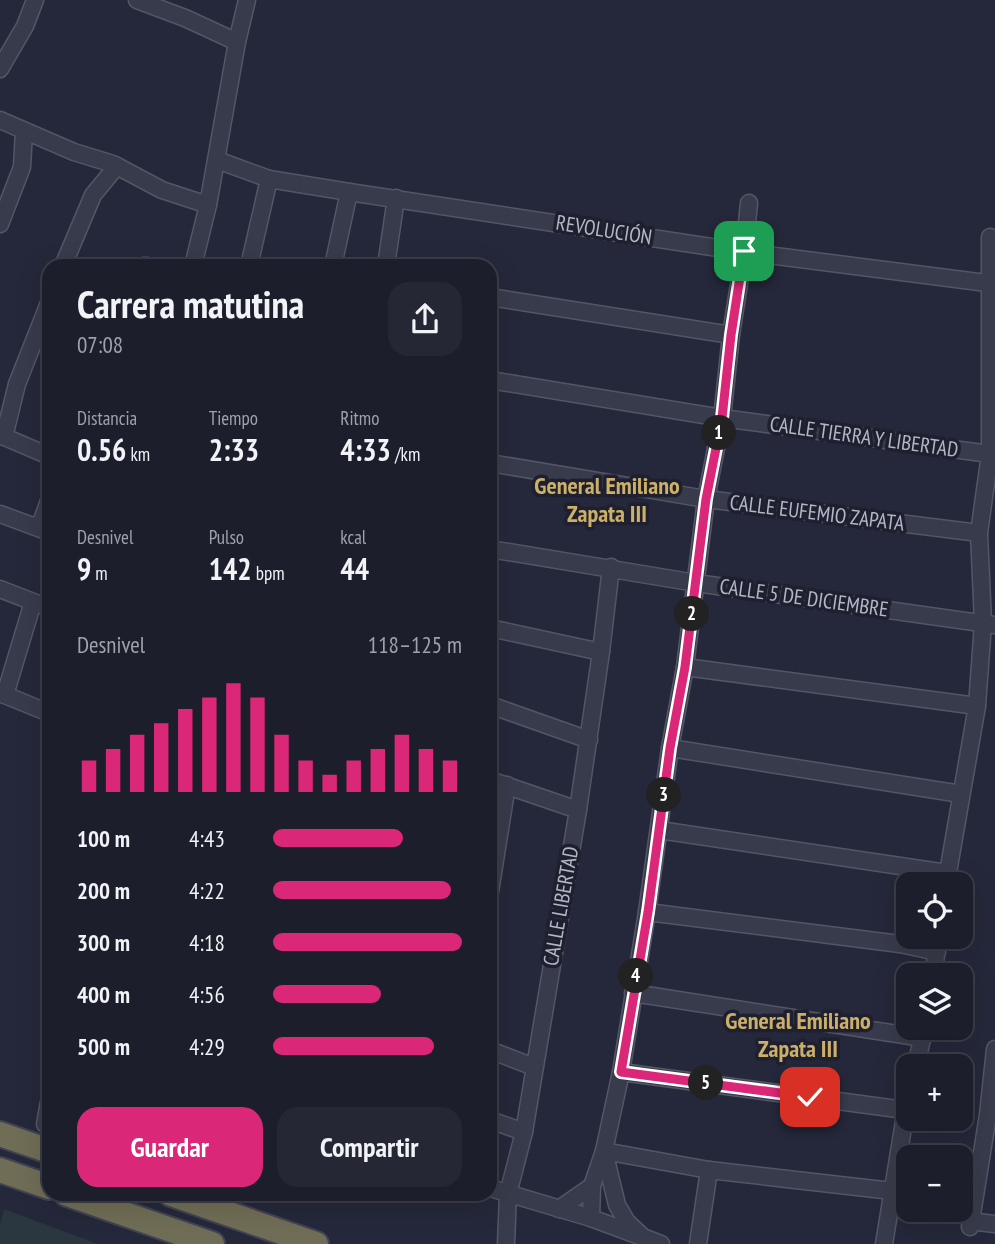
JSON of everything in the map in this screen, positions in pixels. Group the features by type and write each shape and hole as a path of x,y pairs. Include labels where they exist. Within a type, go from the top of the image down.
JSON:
{"highway":[{"path":"0,1134 42,1149"},
{"path":"0,1170 42,1185"},
{"path":"87,1201 212,1244"},
{"path":"191,1201 316,1244"}],"street":[{"path":"0,69 25,26 35,0"},
{"path":"137,0 185,18 237,43"},
{"path":"195,259 208,205 247,0"},
{"path":"0,120 74,152 117,166 162,190 208,205"},
{"path":"0,224 22,167 24,131"},
{"name":"REVOLUCIÓN","path":"217,160 270,179 349,192 744,251 993,284"},
{"path":"67,259 93,195 117,166"},
{"path":"251,259 270,179"},
{"path":"334,259 349,192"},
{"path":"387,259 396,198"},
{"path":"591,1218 592,1186 604,1151 621,1072 648,912 670,748 685,667 706,499 722,418 750,203"},
{"path":"947,872 989,624 979,533 990,454 993,284 990,237"},
{"path":"497,298 731,335"},
{"path":"42,320 16,384 2,436 42,453"},
{"name":"CALLE TIERRA Y LIBERTAD","path":"497,381 722,418 990,454"},
{"name":"CALLE EUFEMIO ZAPATA","path":"497,464 706,499 979,533"},
{"path":"0,514 42,529"},
{"name":"CALLE 5 DE DICIEMBRE","path":"497,550 696,583 989,624"},
{"name":"CALLE LIBERTAD","path":"506,1244 508,1194 524,1132 578,810 611,568"},
{"path":"0,589 42,605"},
{"path":"33,602 2,694 42,710"},
{"path":"497,630 601,652"},
{"path":"685,667 976,706"},
{"path":"497,707 589,740"},
{"path":"670,748 961,794"},
{"path":"497,781 578,810"},
{"path":"497,848 507,785"},
{"path":"659,830 910,872"},
{"path":"648,912 896,943"},
{"path":"633,993 896,1029"},
{"path":"995,1049 992,1116 972,1223 995,1224"},
{"path":"497,1053 534,1067"},
{"path":"621,1072 896,1102"},
{"path":"497,1122 524,1132"},
{"path":"884,1244 902,1131"},
{"path":"604,1151 709,1170 891,1191"},
{"path":"604,1151 617,1205 627,1222 653,1241"},
{"path":"698,1244 709,1170"},
{"path":"559,1209 592,1186"},
{"path":"497,1190 591,1218 653,1241"}],"shaded area":[{"path":"4,1209 98,1244 0,1244 0,1225"}],"district":[{"name":"General Emiliano Zapata III","path":"607,500"},
{"name":"General Emiliano Zapata III","path":"798,1035"}],"route":[{"path":"744,251 722,418 706,499 685,667 670,748 648,912 621,1072 810,1097"}]}
